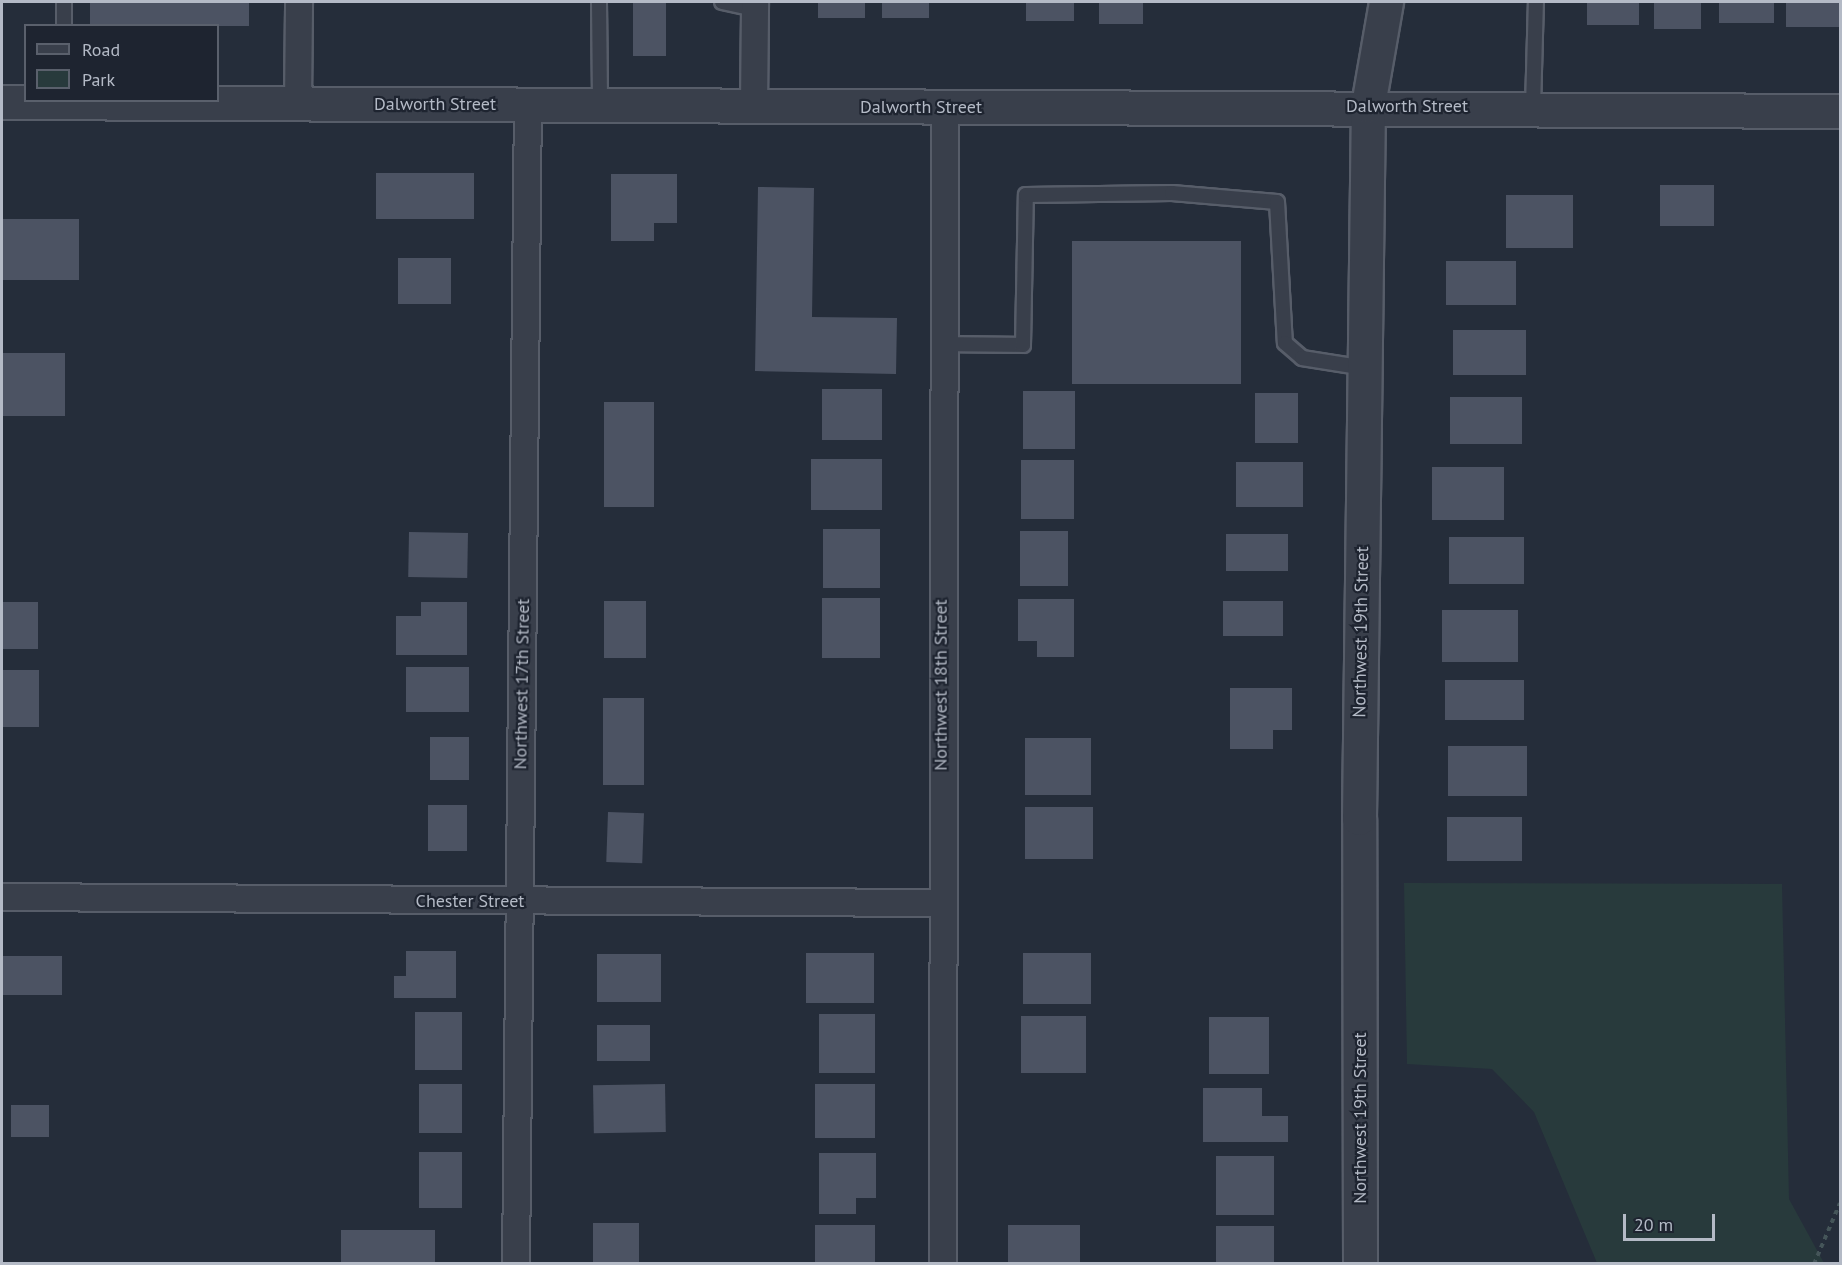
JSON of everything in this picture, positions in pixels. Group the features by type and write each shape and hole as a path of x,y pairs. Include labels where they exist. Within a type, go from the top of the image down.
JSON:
{"street":[{"path":"298,104 299,2"},
{"name":"Northwest 19th Street","path":"1360,1263 1368,105 1386,2"},
{"path":"754,106 755,5"},
{"name":"Dalworth Street","path":"2,102 24,102"},
{"name":"Dalworth Street","path":"141,102 945,107 1368,105 1840,111"},
{"name":"Northwest 17th Street","path":"516,1263 528,104"},
{"name":"Northwest 18th Street","path":"943,1263 939,903 945,107"},
{"name":"Chester Street","path":"2,897 939,903"}],"lane":[{"path":"64,2 64,24"},
{"path":"599,2 600,105"},
{"path":"722,2 755,5"},
{"path":"1533,107 1536,2"},
{"path":"943,344 1023,345 1026,195 1172,194 1277,202 1285,343 1302,358 1365,368"}],"path":[{"path":"1814,1263 1840,1203"}],"green space":[{"path":"1404,883 1782,884 1789,1199 1824,1263 1597,1263 1534,1112 1492,1069 1407,1064"}],"building":[{"path":"90,2 249,2 249,26 90,24"},
{"path":"633,2 666,2 666,56 633,56"},
{"path":"818,2 865,2 865,18 818,18"},
{"path":"882,2 929,2 929,18 882,18"},
{"path":"1026,2 1074,2 1074,21 1026,21"},
{"path":"1099,2 1143,2 1143,24 1099,24"},
{"path":"1587,2 1639,2 1639,25 1587,25"},
{"path":"1654,2 1701,2 1701,29 1654,29"},
{"path":"1719,2 1774,2 1774,23 1719,23"},
{"path":"1786,2 1840,2 1840,27 1786,27"},
{"path":"376,173 474,173 474,219 376,219"},
{"path":"611,174 677,174 677,223 654,223 654,241 611,241"},
{"path":"1660,185 1714,185 1714,226 1660,226"},
{"path":"758,187 814,188 812,317 897,318 896,374 755,371"},
{"path":"1506,195 1573,195 1573,248 1506,248"},
{"path":"2,219 79,219 79,280 2,280"},
{"path":"1072,241 1241,241 1241,384 1072,384"},
{"path":"398,258 451,258 451,304 398,304"},
{"path":"1446,261 1516,261 1516,305 1446,305"},
{"path":"1453,330 1526,330 1526,375 1453,375"},
{"path":"2,353 65,353 65,416 2,416"},
{"path":"822,389 882,389 882,440 822,440"},
{"path":"1023,391 1075,391 1075,449 1023,449"},
{"path":"1255,393 1298,393 1298,443 1255,443"},
{"path":"1450,397 1522,397 1522,444 1450,444"},
{"path":"604,402 654,402 654,507 604,507"},
{"path":"811,459 882,459 882,510 811,510"},
{"path":"1021,460 1074,460 1074,519 1021,519"},
{"path":"1236,462 1303,462 1303,507 1236,507"},
{"path":"1432,467 1504,467 1504,520 1432,520"},
{"path":"823,529 880,529 880,588 823,588"},
{"path":"1020,531 1068,531 1068,586 1020,586"},
{"path":"409,532 468,533 467,578 408,577"},
{"path":"1226,534 1288,534 1288,571 1226,571"},
{"path":"1449,537 1524,537 1524,584 1449,584"},
{"path":"822,598 880,598 880,658 822,658"},
{"path":"1018,599 1074,599 1074,657 1037,657 1037,641 1018,641"},
{"path":"604,601 646,601 646,658 604,658"},
{"path":"1223,601 1283,601 1283,636 1223,636"},
{"path":"2,602 38,602 38,649 2,649"},
{"path":"421,602 467,602 467,655 396,655 396,616 421,616"},
{"path":"1442,610 1518,610 1518,662 1442,662"},
{"path":"406,667 469,667 469,712 406,712"},
{"path":"2,670 39,670 39,727 2,727"},
{"path":"1445,680 1524,680 1524,720 1445,720"},
{"path":"1230,688 1292,688 1292,730 1273,730 1273,749 1230,749"},
{"path":"603,698 644,698 644,785 603,785"},
{"path":"430,737 469,737 469,780 430,780"},
{"path":"1025,738 1091,738 1091,795 1025,795"},
{"path":"1448,746 1527,746 1527,796 1448,796"},
{"path":"428,805 467,805 467,851 428,851"},
{"path":"1025,807 1093,807 1093,859 1025,859"},
{"path":"608,812 644,813 642,863 606,862"},
{"path":"1447,817 1522,817 1522,861 1447,861"},
{"path":"406,951 456,951 456,998 394,998 394,976 406,976"},
{"path":"806,953 874,953 874,1003 806,1003"},
{"path":"1023,953 1091,953 1091,1004 1023,1004"},
{"path":"597,954 661,954 661,1002 597,1002"},
{"path":"2,956 62,956 62,995 2,995"},
{"path":"415,1012 462,1012 462,1070 415,1070"},
{"path":"819,1014 875,1014 875,1073 819,1073"},
{"path":"1021,1016 1086,1016 1086,1073 1021,1073"},
{"path":"1209,1017 1269,1017 1269,1074 1209,1074"},
{"path":"597,1025 650,1025 650,1061 597,1061"},
{"path":"419,1084 462,1084 462,1133 419,1133"},
{"path":"665,1084 666,1132 594,1133 593,1085"},
{"path":"815,1084 875,1084 875,1138 815,1138"},
{"path":"1203,1088 1262,1088 1262,1116 1288,1116 1288,1142 1203,1142"},
{"path":"11,1105 49,1105 49,1137 11,1137"},
{"path":"419,1152 462,1152 462,1208 419,1208"},
{"path":"819,1153 876,1153 876,1198 856,1198 856,1214 819,1214"},
{"path":"1216,1156 1274,1156 1274,1215 1216,1215"},
{"path":"593,1223 639,1223 639,1264 593,1264"},
{"path":"815,1225 875,1225 875,1264 815,1264"},
{"path":"1008,1225 1080,1225 1080,1264 1008,1264"},
{"path":"1216,1226 1274,1226 1274,1264 1216,1264"},
{"path":"341,1230 435,1230 435,1264 341,1264"}]}
